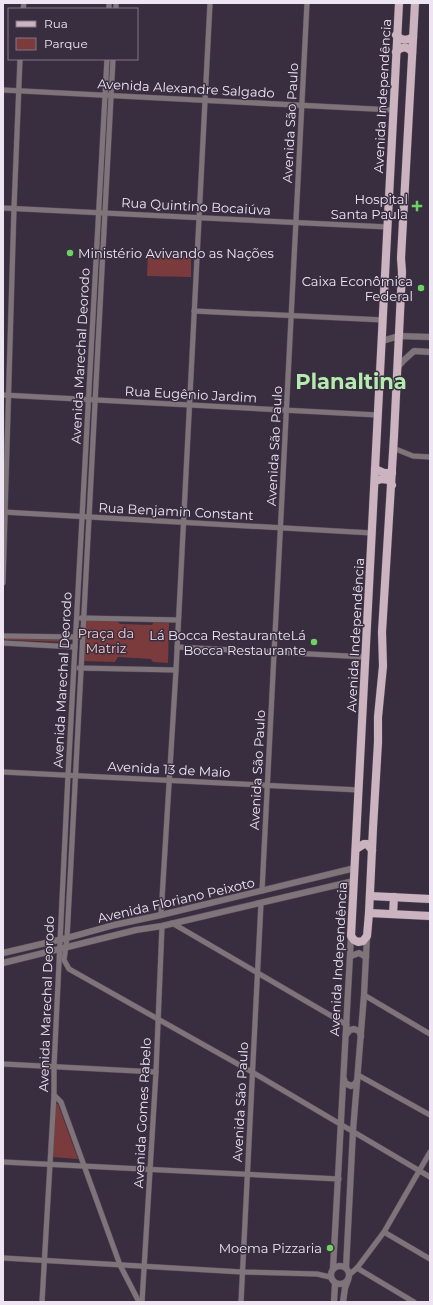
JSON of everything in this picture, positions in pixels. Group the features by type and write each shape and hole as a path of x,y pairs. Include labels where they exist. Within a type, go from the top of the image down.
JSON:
{"main road":[{"name":"Avenida Independência","path":"351,936 388,240 396,36 399,3"},
{"name":"Avenida Independência","path":"367,936 370,913 378,751 378,717 382,674 382,628 392,485 402,272 401,258 415,3"},
{"path":"396,36 402,40 413,37"},
{"path":"396,52 398,49 404,47 408,48 412,52"},
{"path":"388,240 391,244 402,247"},
{"path":"387,256 394,254 401,258"},
{"path":"375,469 384,473 392,473"},
{"path":"375,482 385,479 389,480 392,485"},
{"path":"364,696 371,700 379,701"},
{"path":"362,718 371,713 378,717"},
{"path":"357,828 361,832 368,832 373,828"},
{"path":"356,849 366,844 372,850"},
{"path":"370,896 430,899"},
{"path":"393,914 394,897"},
{"path":"370,913 430,916"},
{"path":"351,936 358,942 367,936"}],"street":[{"path":"161,915 176,670 210,3"},
{"name":"Avenida São Paulo","path":"262,891 307,3"},
{"path":"3,583 6,395 20,60"},
{"name":"Avenida Marechal Deorodo","path":"107,60 60,940 64,960 69,969 158,1019"},
{"name":"Avenida Marechal Deorodo","path":"42,1302 54,1095 54,1067 62,949 67,938 113,60"},
{"name":"Avenida Alexandre Salgado","path":"3,90 393,110"},
{"name":"Rua Quintino Bocaiúva","path":"3,208 388,227"},
{"path":"194,311 383,320"},
{"path":"382,341 399,336 430,337"},
{"path":"397,368 414,351 430,352"},
{"name":"Rua Eugênio Jardim","path":"6,395 378,416"},
{"path":"393,448 413,456 430,457"},
{"name":"Rua Benjamin Constant","path":"4,512 372,533"},
{"path":"76,618 178,620"},
{"path":"3,636 83,637"},
{"path":"3,643 75,647"},
{"path":"177,647 366,657"},
{"path":"74,668 176,670"},
{"name":"Avenida 13 de Maio","path":"3,772 359,790"},
{"name":"Avenida Floriano Peixoto","path":"3,953 355,868"},
{"path":"306,880 308,892"},
{"name":"Avenida Floriano Peixoto","path":"3,963 136,930 172,924 354,881"},
{"path":"224,900 221,907 222,909 228,910"},
{"name":"Avenida São Paulo","path":"241,1302 261,903"},
{"path":"208,904 211,904 215,908 215,911 211,914"},
{"path":"136,920 132,927 136,930"},
{"path":"172,924 258,972 347,1025"},
{"path":"114,925 119,928 117,935"},
{"name":"Avenida Gomes Rabelo","path":"142,1302 156,1072 162,926"},
{"name":"Avenida Independência","path":"332,1272 339,1179 351,936"},
{"name":"Avenida Independência","path":"346,1268 353,1131 361,1037 367,936"},
{"path":"351,956 359,953 366,957"},
{"path":"364,995 430,1034"},
{"path":"158,1019 252,1072 430,1177"},
{"path":"346,1035 350,1030 354,1029 358,1031 361,1037"},
{"path":"3,1064 156,1072"},
{"path":"344,1079 345,1083 353,1085 358,1078 430,1115"},
{"path":"54,1095 61,1102 120,1265 139,1302"},
{"path":"335,1284 344,1284 384,1232 430,1152"},
{"path":"3,1162 339,1179"},
{"path":"384,1232 430,1259"},
{"path":"3,1258 242,1272 317,1274 332,1272 337,1266 342,1266 346,1268 349,1278 345,1288 344,1302"},
{"path":"357,1268 414,1302"},
{"path":"332,1272 335,1284 334,1302"}],"green space":[{"path":"148,255 191,256 191,277 147,276"},
{"name":"Praça da Matriz","path":"86,621 117,621 120,624 152,625 154,622 169,623 168,663 153,662 151,659 118,657 115,662 83,661"},
{"path":"5,638 68,639 68,642 5,640"},
{"path":"54,1103 58,1104 78,1159 52,1157"}],"place":[{"name":"Hospital Santa Paula","path":"417,206"},
{"name":"Ministério Avivando as Nações","path":"70,253"},
{"name":"Caixa Econômica Federal","path":"421,288"},
{"name":"Lá Bocca RestauranteLá Bocca Restaurante","path":"314,642"},
{"name":"Moema Pizzaria","path":"330,1248"}],"district":[{"name":"Planaltina","path":"351,382"}]}
